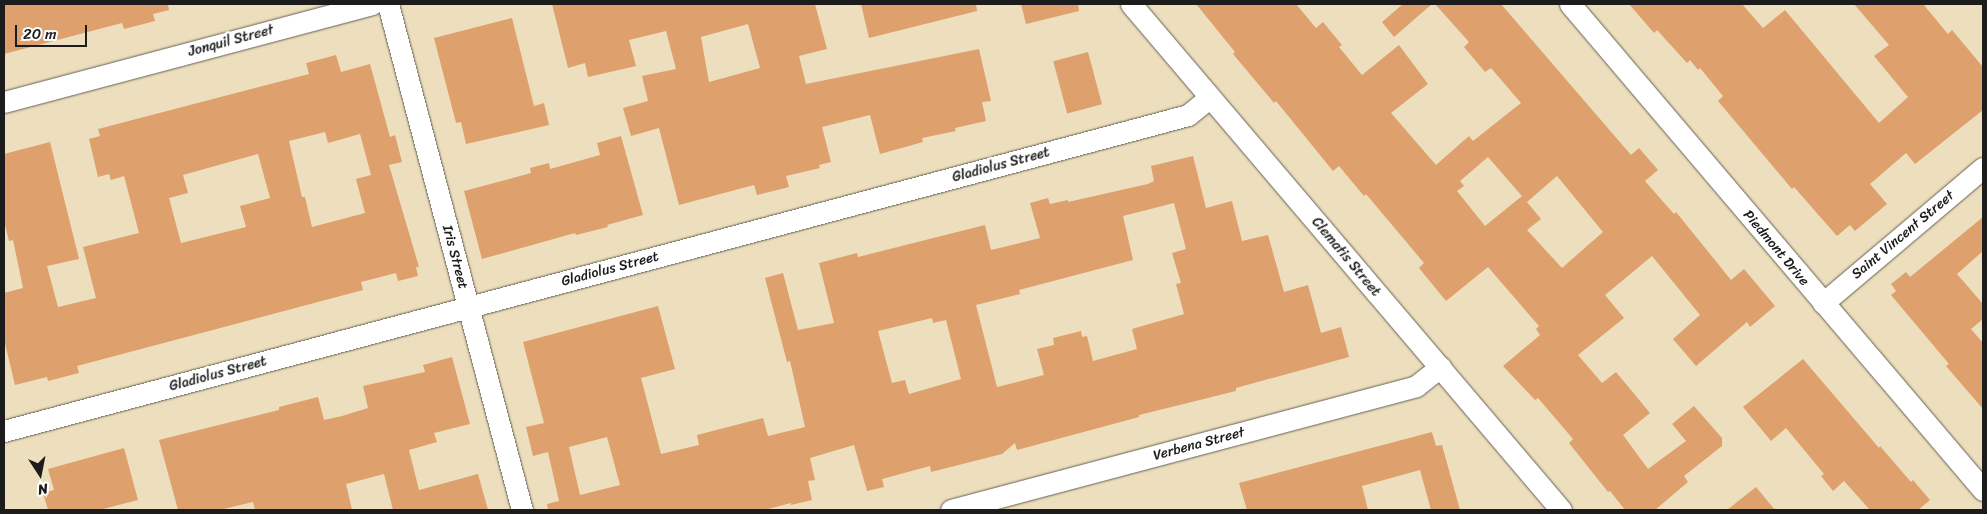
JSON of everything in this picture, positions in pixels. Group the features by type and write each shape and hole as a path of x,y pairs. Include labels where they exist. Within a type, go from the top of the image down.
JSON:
{"street":[{"name":"Jonquil Street","path":"4,102 372,4"},
{"name":"Iris Street","path":"388,4 522,510"},
{"name":"Clematis Street","path":"1131,4 1561,510"},
{"name":"Piedmont Drive","path":"1570,4 1983,490"},
{"name":"Gladiolus Street","path":"4,431 1188,115 1210,97"},
{"name":"Saint Vincent Street","path":"1823,303 1983,168"},
{"name":"Verbena Street","path":"951,510 1416,386 1440,367"}],"building":[{"path":"4,4 168,4 169,10 153,14 155,21 124,29 122,23 4,54"},
{"path":"552,4 815,4 827,49 799,56 806,84 979,49 991,101 982,102 986,121 955,128 956,131 922,138 923,142 880,154 870,115 822,127 831,162 819,165 820,168 786,176 789,187 757,195 754,185 679,205 659,128 631,136 623,108 648,101 642,76 676,69 666,31 629,40 636,66 588,77 585,63 568,68","holes":["748,24 760,68 709,82 701,37"]},
{"path":"861,4 976,4 977,11 869,38"},
{"path":"1021,4 1078,4 1079,11 1026,24"},
{"path":"1196,4 1296,4 1316,28 1323,22 1342,45 1339,47 1362,75 1399,45 1428,84 1391,113 1436,165 1469,136 1473,141 1521,103 1491,68 1485,72 1464,47 1469,42 1435,4 1501,4 1631,155 1639,148 1658,170 1645,181 1674,214 1676,212 1731,280 1744,269 1775,306 1750,327 1747,322 1696,366 1673,339 1700,315 1652,256 1605,295 1624,318 1578,355 1602,383 1616,372 1650,413 1623,435 1648,469 1686,441 1672,424 1694,406 1722,438 1722,446 1684,476 1688,482 1655,510 1625,510 1610,491 1608,492 1569,443 1573,439 1538,398 1535,400 1503,366 1540,335 1536,329 1539,326 1488,267 1446,301 1419,268 1424,263 1366,194 1364,196 1339,166 1333,171 1276,101 1274,103 1233,54 1235,52","holes":["1488,157 1522,196 1485,226 1457,191 1464,186 1460,181","1557,176 1603,232 1562,268 1527,230 1541,219 1526,201"]},
{"path":"1403,4 1432,4 1394,37 1382,22"},
{"path":"1629,4 1742,4 1763,28 1785,10 1879,123 1908,97 1874,56 1889,45 1854,4 1923,4 1948,34 1952,30 1983,67 1983,110 1915,164 1906,153 1870,184 1887,204 1855,231 1850,225 1837,236 1794,187 1792,189 1718,101 1723,96 1700,68 1698,70 1690,60 1687,63 1657,30 1654,33"},
{"path":"512,18 534,106 544,103 549,125 466,144 461,122 456,123 434,38"},
{"path":"1088,52 1102,104 1067,113 1053,61"},
{"path":"336,55 341,72 370,64 390,137 395,135 402,162 389,165 419,267 416,267 418,276 398,281 396,273 361,282 363,290 77,366 79,373 48,381 47,377 15,385 4,339 4,293 23,288 13,240 9,241 4,221 4,154 50,142 79,259 47,266 58,307 96,298 83,247 139,233 124,176 111,180 109,174 98,177 89,139 100,136 98,129 309,74 306,63","holes":["325,132 328,143 360,134 371,175 356,179 365,213 312,227 305,197 302,197 289,141","258,154 270,198 240,206 246,227 181,243 169,198 188,193 183,175"]},
{"path":"621,136 643,215 607,225 608,227 576,235 575,233 482,259 464,191 531,173 530,168 549,163 550,169 600,155 597,143"},
{"path":"1193,156 1206,208 1232,201 1242,241 1268,235 1284,292 1308,285 1321,333 1341,327 1349,357 1236,388 1236,391 1139,415 1139,417 1017,450 1015,443 1002,454 931,472 930,466 882,479 884,487 867,491 854,445 810,458 815,480 808,481 812,500 791,505 791,503 764,510 548,510 547,504 559,501 548,452 533,456 526,427 544,423 523,342 658,306 675,369 641,378 661,454 699,445 697,435 763,418 768,436 805,427 790,361 787,362 765,278 783,273 798,330 834,323 819,263 857,253 858,257 985,225 991,250 1040,238 1030,203 1048,198 1050,204 1068,200 1068,202 1148,184 1154,181 1151,166","holes":["1174,203 1186,249 1172,253 1181,283 1176,284 1184,314 1132,329 1137,349 1093,361 1087,336 1082,337 1081,331 1053,338 1054,345 1037,349 1044,375 997,387 976,305 1020,294 1019,290 1133,260 1123,216","932,318 933,323 946,320 961,379 909,394 905,380 892,383 878,331","607,437 620,485 580,495 569,447"]},
{"path":"1983,217 1983,251 1957,274 1983,304 1983,319 1971,329 1983,343 1983,409 1946,366 1949,364 1891,295 1896,291 1891,284 1906,272 1910,277"},
{"path":"452,357 470,424 434,433 437,442 409,450 419,490 478,474 488,510 393,510 384,474 346,484 352,510 255,510 253,502 219,510 178,510 159,440 279,410 279,407 318,397 324,420 342,416 368,408 363,386 425,372 423,365"},
{"path":"1803,359 1879,448 1880,446 1911,482 1913,480 1930,500 1918,510 1870,510 1844,481 1833,491 1821,476 1824,474 1786,428 1771,441 1743,407"},
{"path":"1432,432 1436,446 1442,445 1460,510 1431,510 1420,470 1362,486 1368,510 1247,510 1239,483"},
{"path":"124,448 138,500 99,510 48,510 43,493 54,490 48,469"},
{"path":"1756,487 1775,510 1727,510"}]}
